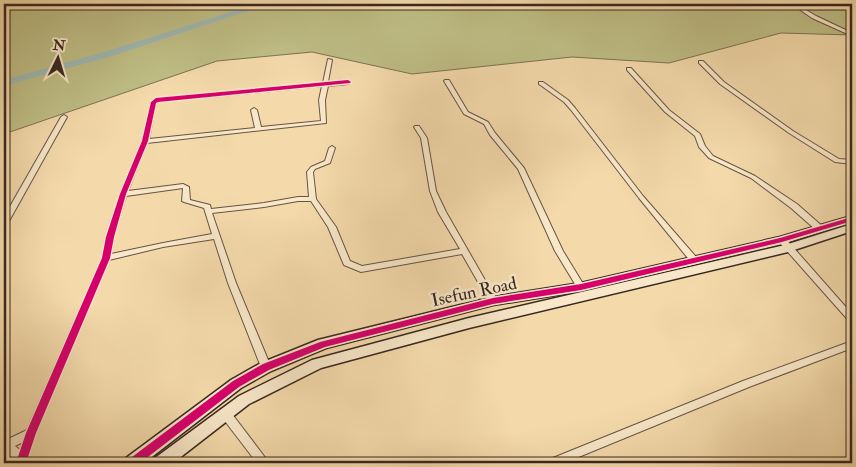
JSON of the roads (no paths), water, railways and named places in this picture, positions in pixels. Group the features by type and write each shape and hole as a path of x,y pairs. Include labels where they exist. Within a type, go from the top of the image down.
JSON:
{"street":[{"path":"794,4 814,17 852,35"},
{"path":"145,141 324,122 322,100 330,60"},
{"path":"702,62 722,83 804,141 837,161 852,162"},
{"path":"629,69 667,111 698,135 702,147 711,156 753,178 794,206 819,228"},
{"path":"447,81 466,113 486,123 492,134 521,168 559,251 581,287"},
{"path":"32,434 5,445 22,461 106,258 110,237 123,194 145,141 153,103 156,100 348,82"},
{"path":"541,83 566,101 573,109 641,197 694,260"},
{"path":"254,110 258,128"},
{"path":"4,223 64,116"},
{"path":"418,126 424,138 433,192 442,212 492,301"},
{"path":"332,148 328,162 313,168 310,172 313,199 332,227 347,263 357,269 465,251"},
{"path":"123,194 183,186 186,188 186,201 207,207 232,283 266,367"},
{"path":"208,210 264,205 298,199 313,199"},
{"name":"Isefun Road","path":"132,463 236,384 266,367 323,344 492,301 581,287 694,260 785,244 819,228 852,219"},
{"name":"Isefun Road","path":"161,463 225,414 267,388 317,364 365,350 852,227"},
{"path":"106,258 163,245 216,236"},
{"path":"785,244 852,319"},
{"path":"552,463 746,384 852,344"},
{"path":"225,414 263,463"}],"waterway":[{"path":"4,83 108,54 265,4"}]}
